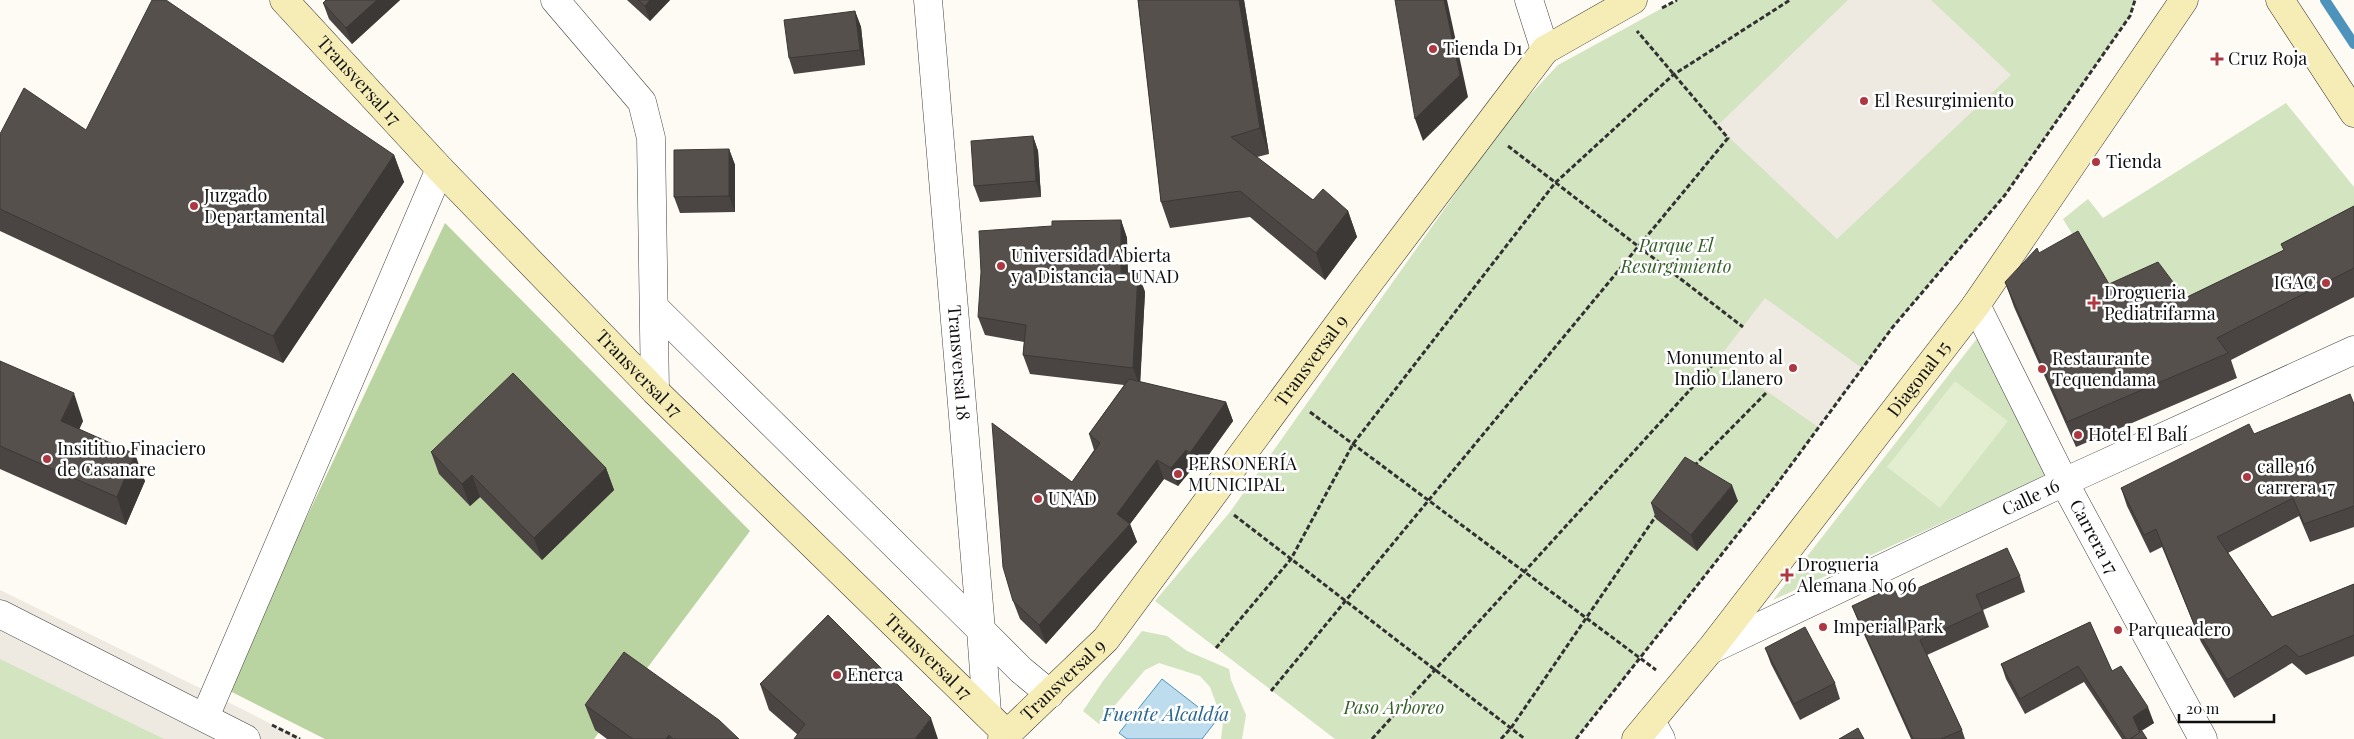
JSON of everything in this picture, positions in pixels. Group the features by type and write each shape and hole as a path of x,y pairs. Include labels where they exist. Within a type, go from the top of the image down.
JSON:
{"street":[{"name":"Transversal 17","path":"284,0 440,169 655,391 987,713 1004,736"},
{"path":"555,0 642,102 651,138 655,391"},
{"name":"Transversal 18","path":"928,0 987,713"},
{"path":"1529,0 1545,50"},
{"path":"2280,0 2354,113"},
{"name":"Diagonal 15","path":"1649,733 1678,688 1710,650 1976,305 2185,2"},
{"name":"Transversal 9","path":"1004,736 1106,639 1362,292 1545,50 1632,12"},
{"path":"205,718 440,169"},
{"name":"Carrera 17","path":"1976,305 2064,482 2203,739"},
{"path":"655,308 1020,670 1050,694"},
{"name":"Calle 16","path":"1710,650 2064,482 2354,350"},
{"path":"0,614 246,739"}],"path":[{"path":"1216,648 1291,559 1353,444 1555,183 1673,75 1790,0"},
{"path":"1576,739 1774,488 1892,328 2005,195 2130,16 2135,0"},
{"path":"1271,691 1728,138 1673,75 1632,12"},
{"path":"1503,143 1743,327"},
{"path":"1372,739 1719,358"},
{"path":"1689,471 1767,392"},
{"path":"1309,411 1678,688"},
{"path":"1501,739 1511,728 1587,619 1662,506"},
{"path":"1230,512 1525,739"}],"green space":[{"name":"Parque El Resurgimiento","path":"1677,0 2135,0 2130,16 2005,195 1892,328 1774,488 1576,739 1335,739 1155,601 1230,512 1511,115 1558,65"},
{"path":"2286,103 2354,187 2354,232 2196,299 2154,274 2111,297 2063,219 2088,199 2103,218"},
{"path":"445,223 750,531 594,739 325,739 226,689"},
{"path":"1979,336 2049,474 1773,600"},
{"path":"1955,381 2008,421 1940,508 1887,467"},
{"path":"0,615 246,739 0,739"},
{"path":"1142,631 1167,636 1187,651 1229,669 1231,680 1246,715 1242,739 1221,739 1223,722 1210,687 1200,676 1159,663 1145,670 1099,724 1083,711 1103,681"}],"shaded area":[{"name":"El Resurgimiento","path":"1848,0 1931,0 2011,75 1837,239 1717,126"},
{"path":"1765,298 1862,368 1818,427 1719,358"},
{"path":"0,590 301,739 164,739 0,659"}],"water":[{"name":"Fuente Alcaldía","path":"1162,679 1216,721 1202,739 1127,739 1119,733"}],"building":[{"name":"Juzgado Departamental","path":"152,0 166,0 394,155 273,336 0,209 0,134 24,88 86,130"},
{"path":"326,0 377,0 346,28 323,3"},
{"path":"638,0 650,0 645,6"},
{"path":"1138,0 1239,0 1260,128 1231,137 1313,200 1323,189 1348,211 1316,253 1240,191 1161,202"},
{"name":"Tienda D1","path":"1395,0 1444,0 1460,75 1415,119"},
{"path":"855,11 860,50 789,58 784,20"},
{"path":"1033,136 1036,181 974,186 971,141"},
{"path":"729,149 729,196 674,197 674,150"},
{"path":"2354,206 2354,268 2217,338 2228,353 2067,422 2005,282 2037,248 2039,253 2078,231 2109,284 2158,262 2185,298 2284,250 2281,244"},
{"path":"1121,220 1121,273 1138,273 1133,368 1023,355 1026,325 978,317 981,272 979,231 1052,226 1052,221"},
{"name":"Insitituo Finaciero de Casanare","path":"0,361 74,393 61,421 135,454 117,497 0,446"},
{"path":"513,373 606,468 534,538 472,475 462,484 431,452"},
{"path":"1129,379 1226,402 1190,453 1186,450 1171,468 1157,460 1117,514 1130,524 1039,625 1013,601 1003,567 992,423 1072,482 1100,443 1089,434"},
{"path":"2350,394 2354,404 2354,506 2304,524 2293,498 2217,537 2272,617 2354,584 2354,635 2299,657 2286,645 2227,680 2194,624 2156,529 2144,535 2121,488 2249,424 2254,434"},
{"path":"1685,457 1732,485 1691,535 1651,503"},
{"path":"2007,548 2020,576 1976,595 1983,611 1920,640 1962,730 1941,739 1913,739 1852,606 1893,587 1898,597"},
{"name":"Enerca","path":"828,615 931,718 915,739 794,739 805,724 760,684"},
{"path":"2090,622 2112,671 2121,666 2148,707 2133,717 2140,733 2130,739 2126,739 2078,666 2020,699 2001,664"},
{"path":"1805,627 1835,683 1794,704 1765,648"},
{"path":"624,652 719,720 739,739 673,739 669,735 666,739 633,739 585,705"},
{"path":"1858,728 1864,739 1839,739"},
{"path":"2142,731 2147,739 2130,739"}],"waterway":[{"path":"2325,0 2354,44"}],"place":[{"name":"Tienda D1","path":"1433,49"},
{"name":"Cruz Roja","path":"2217,59"},
{"name":"El Resurgimiento","path":"1864,101"},
{"name":"Tienda","path":"2096,162"},
{"name":"Juzgado Departamental","path":"194,206"},
{"name":"Universidad Abierta y a Distancia - UNAD","path":"1001,266"},
{"name":"IGAC","path":"2326,283"},
{"name":"Drogueria Pediatrifarma","path":"2094,303"},
{"name":"Monumento al Indio Llanero","path":"1793,368"},
{"name":"Restaurante Tequendama","path":"2042,369"},
{"name":"Hotel El Balí","path":"2078,435"},
{"name":"Insitituo Finaciero de Casanare","path":"47,459"},
{"name":"PERSONERÍA MUNICIPAL","path":"1178,474"},
{"name":"calle 16 carrera 17","path":"2247,477"},
{"name":"UNAD","path":"1038,499"},
{"name":"Drogueria Alemana No 96","path":"1787,575"},
{"name":"Imperial Park","path":"1823,627"},
{"name":"Parqueadero","path":"2118,630"},
{"name":"Enerca","path":"837,675"}],"park label":[{"name":"Paso Arboreo","path":"1394,708"}]}
